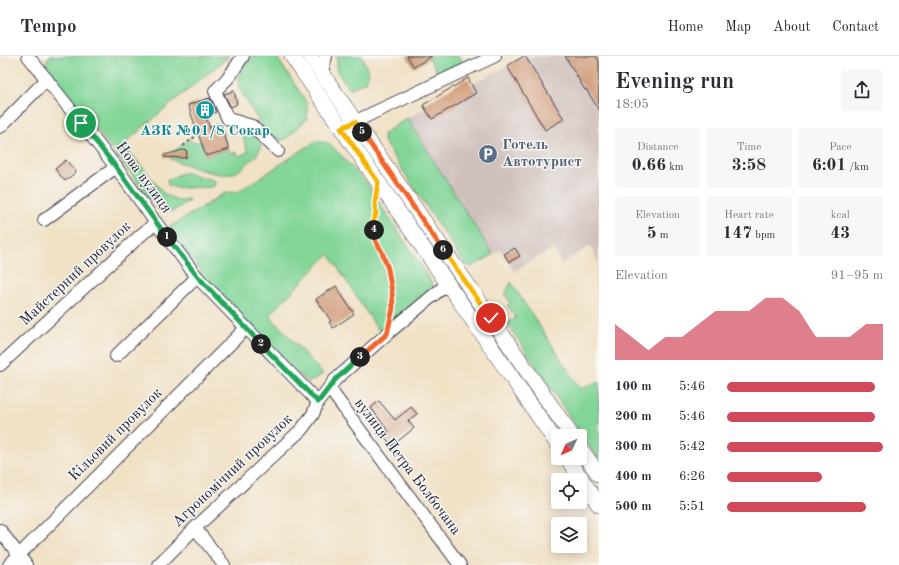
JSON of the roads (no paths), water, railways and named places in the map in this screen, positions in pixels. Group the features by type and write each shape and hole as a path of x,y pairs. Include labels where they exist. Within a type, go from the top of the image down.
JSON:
{"main road":[{"path":"292,56 551,435"},
{"path":"310,56 567,429"},
{"path":"587,457 598,472"},
{"path":"572,465 599,505"}],"street":[{"name":"Нова вулиця","path":"28,56 116,167 156,223 198,277 318,402"},
{"path":"243,56 229,78 215,91 228,119 252,126 278,151"},
{"path":"322,72 326,56"},
{"path":"341,128 495,56"},
{"path":"0,127 47,79"},
{"path":"44,220 116,167"},
{"name":"Майстерний провулок","path":"0,365 142,234 156,223"},
{"path":"116,356 198,277"},
{"name":"Агрономічний провулок","path":"158,565 195,528 302,429 313,414 318,402 335,380 447,284"},
{"name":"Кільовий провулок","path":"9,565 22,560 246,328"},
{"name":"вулиця Петра Болбочана","path":"328,388 460,565"},
{"path":"195,528 224,565"},
{"path":"0,530 22,560"}],"place":[{"name":"АЗК №01/8 Сокар","path":"205,110"},
{"name":"Готель Автотурист","path":"488,154"}]}
